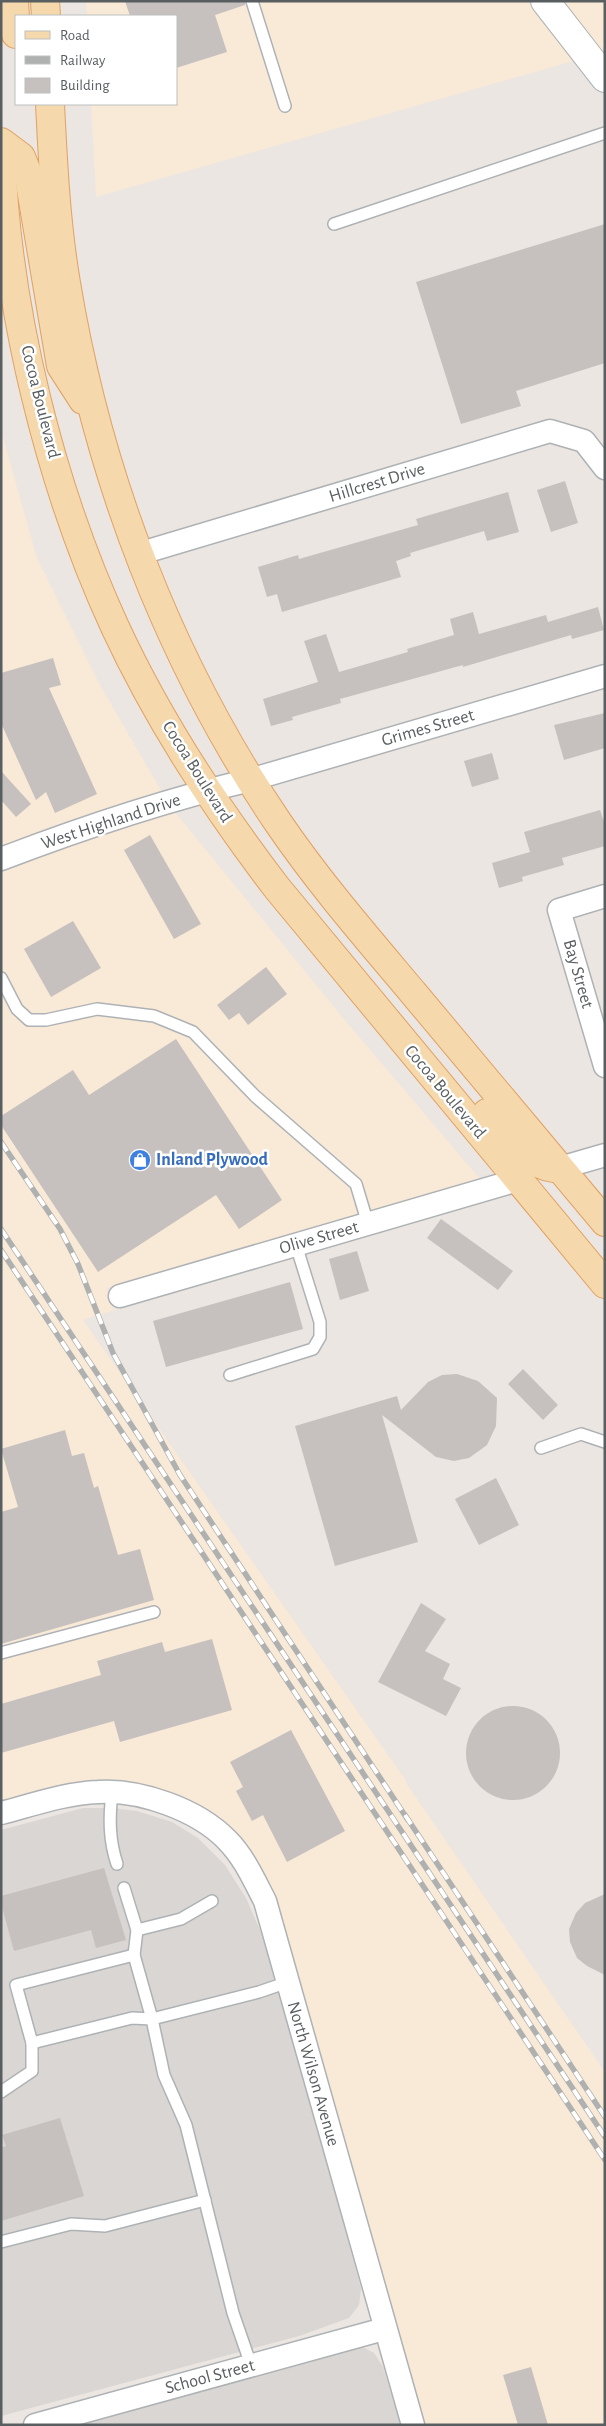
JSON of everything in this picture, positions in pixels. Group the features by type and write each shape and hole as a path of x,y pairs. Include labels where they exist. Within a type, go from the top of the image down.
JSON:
{"main road":[{"path":"14,1 15,18"},
{"path":"45,1 46,15"},
{"path":"50,105 53,173 65,273 94,416 116,494 138,554 190,668 250,780 308,865 605,1222"},
{"path":"1,142 21,157 29,177 61,366 94,416"},
{"name":"Cocoa Boulevard","path":"1,156 2,188 19,315 46,439 84,550 115,626 172,735 242,842 277,888 605,1284"},
{"path":"371,1003 416,1029 520,1151 543,1166 560,1168"},
{"path":"518,1180 539,1181 560,1191 605,1245"}],"street":[{"path":"545,1 605,78"},
{"name":"Hillcrest Drive","path":"138,554 550,431 584,441 605,468"},
{"name":"Grimes Street","path":"250,780 605,676"},
{"name":"West Highland Drive","path":"1,859 65,834 207,790 250,780"},
{"name":"Bay Street","path":"605,896 559,910 605,1066"},
{"path":"560,1168 605,1156"},
{"name":"Olive Street","path":"120,1296 518,1180"},
{"name":"North Wilson Avenue","path":"1,1813 98,1792 152,1798 206,1822 228,1840 249,1869 265,1901 384,2329 413,2425"},
{"name":"School Street","path":"35,2425 384,2329"}],"lane":[{"path":"252,1 285,106"},
{"path":"334,224 605,133"},
{"path":"1,978 17,1009 29,1020 46,1020 97,1009 154,1016 193,1032 255,1096 356,1184 368,1224"},
{"path":"230,1375 313,1350 320,1337 320,1322 296,1245"},
{"path":"541,1448 581,1434 605,1442"},
{"path":"1,1653 154,1612"},
{"path":"117,1864 111,1846 109,1818 119,1793"},
{"path":"124,1888 137,1930 134,1955 152,2019 164,2075 186,2126 233,2313 251,2365"},
{"path":"137,1930 181,1919 212,1901"},
{"path":"1,2092 32,2070 32,2043 16,1985 134,1955"},
{"path":"32,2043 132,2018 152,2019 259,1992 288,1982"},
{"path":"1,2242 71,2224 105,2226 205,2200"}],"shaded area":[{"path":"86,1 532,1 577,60 96,197 91,105 178,105 178,15 87,15"},
{"path":"558,1 605,1 605,56"},
{"path":"1,430 37,558 100,685 162,792 62,824 1,847"},
{"path":"175,812 344,1019 480,1179 107,1288 113,1310 130,1305 83,1320 407,1782 605,2072 605,2425 423,2425 236,1834 212,1813 181,1798 153,1787 116,1781 96,1780 1,1801 1,872 69,846"},
{"path":"83,1808 112,1808 137,1811 172,1822 198,1838 225,1865 246,1898 268,1948 323,2146 361,2289 359,2305 349,2318 299,2336 1,2416 1,1830"},
{"path":"359,2345 374,2353 383,2367 401,2425 69,2425"}],"building":[{"path":"125,1 245,1 245,5 215,15 227,52 178,67 178,15 130,15"},
{"path":"605,224 605,363 516,391 521,406 461,424 416,282"},
{"path":"565,481 578,523 551,532 537,490"},
{"path":"508,492 519,532 487,541 484,531 410,553 411,556 396,561 401,577 282,612 277,594 267,597 258,567 298,555 299,559 418,525 416,519"},
{"path":"598,607 604,630 572,639 571,635 463,667 463,665 340,699 341,703 292,717 293,720 271,726 263,699 318,682 304,641 326,634 339,672 408,652 407,649 454,635 450,619 473,612 479,634 546,615 548,622"},
{"path":"53,658 61,685 49,688 97,794 55,813 46,792 36,800 1,723 1,673"},
{"path":"605,713 605,748 564,760 554,725"},
{"path":"492,753 499,779 472,787 464,761"},
{"path":"1,771 31,804 16,817 1,800"},
{"path":"600,810 605,825 605,846 562,858 564,865 522,877 523,881 499,888 492,863 530,852 524,832"},
{"path":"150,835 201,924 174,939 124,850"},
{"path":"73,921 101,968 51,997 24,949"},
{"path":"266,967 287,994 248,1025 239,1013 229,1020 217,1005"},
{"name":"Inland Plywood","path":"176,1039 282,1200 239,1229 216,1195 98,1272 1,1125 1,1116 73,1070 89,1095"},
{"path":"441,1219 513,1271 498,1290 427,1238"},
{"path":"357,1251 369,1291 340,1300 329,1259"},
{"path":"290,1282 303,1329 166,1367 153,1321"},
{"path":"523,1369 558,1405 543,1420 508,1384"},
{"path":"457,1374 478,1381 497,1398 496,1426 487,1445 469,1458 454,1461 436,1457 382,1415 418,1542 335,1566 295,1426 397,1396 401,1410 428,1382 442,1375"},
{"path":"65,1430 72,1456 84,1453 94,1488 98,1486 118,1555 140,1549 154,1600 1,1644 1,1512 18,1507 1,1449"},
{"path":"496,1478 519,1525 479,1545 455,1499"},
{"path":"421,1603 446,1619 425,1651 450,1664 443,1679 461,1688 446,1716 378,1682"},
{"path":"212,1639 232,1710 120,1742 114,1721 1,1753 1,1704 101,1675 97,1661 162,1642 165,1652"},
{"path":"513,1706 531,1709 546,1720 557,1735 560,1753 557,1771 546,1786 531,1797 513,1800 495,1797 480,1786 469,1771 466,1753 469,1735 480,1720 495,1709"},
{"path":"291,1730 345,1831 287,1862 263,1815 252,1821 236,1791 243,1787 230,1762"},
{"path":"104,1868 126,1940 96,1948 91,1930 14,1951 1,1903 1,1896"},
{"path":"605,1894 605,1975 587,1966 577,1958 570,1942 569,1929 576,1913 585,1903"},
{"path":"60,2118 84,2196 1,2221 1,2148 6,2146 2,2135"},
{"path":"531,2367 548,2425 518,2425 503,2375"}],"railway":[{"path":"1,1142 60,1229 78,1264 113,1353 180,1475 408,1820"},
{"path":"1,1229 605,2137"},
{"path":"1,1250 605,2160"},
{"path":"405,1815 605,2117"}],"place":[{"name":"Inland Plywood","path":"140,1160"}]}
